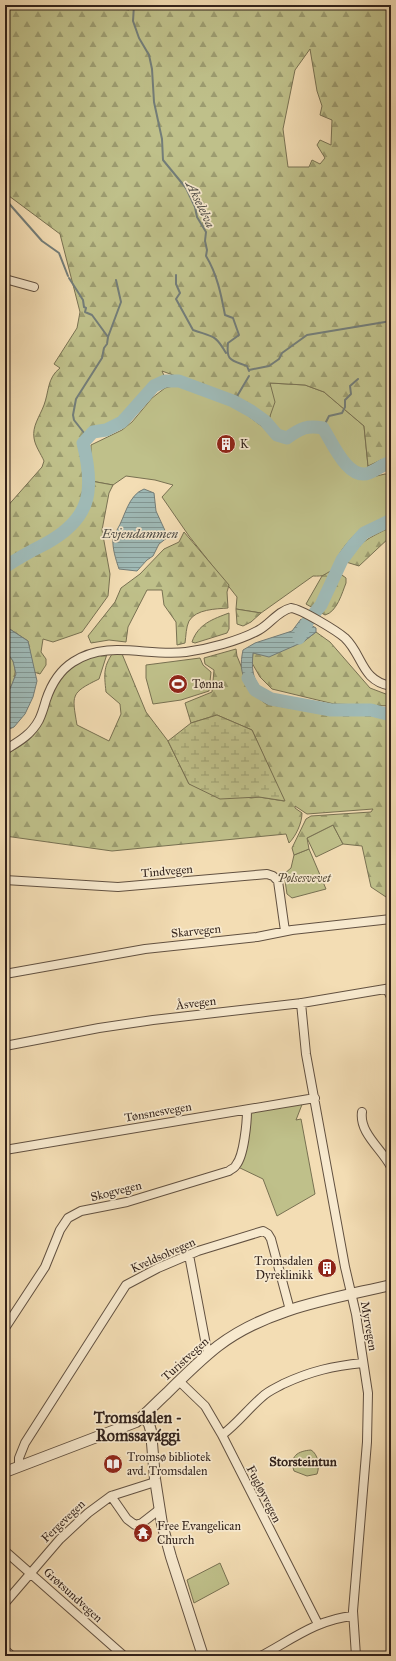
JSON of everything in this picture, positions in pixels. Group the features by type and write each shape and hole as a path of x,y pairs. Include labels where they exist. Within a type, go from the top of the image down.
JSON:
{"street":[{"path":"5,280 34,286"},
{"path":"5,750 23,739 32,730 40,720 48,693 57,677 64,669 81,657 107,649 161,654 198,650 252,633 264,627 280,613 288,609 301,611 345,638 369,675 377,681 391,686"},
{"name":"Tindvegen","path":"5,880 118,887 247,875 273,876 278,881 285,931"},
{"name":"Skarvegen","path":"5,974 129,951 257,937 285,931 391,919"},
{"path":"389,988 391,998"},
{"name":"Åsvegen","path":"5,1046 99,1028 153,1020 301,1003 389,988"},
{"name":"Myrvegen","path":"301,1003 306,1054 346,1274 352,1293 368,1401 368,1435 359,1524 353,1616 356,1656"},
{"name":"Tønsnesvegen","path":"5,1150 315,1098"},
{"name":"Skogvegen","path":"5,1328 45,1267 60,1230 68,1218 81,1211 127,1202 229,1171 237,1165 240,1158 246,1126 247,1110"},
{"path":"362,1112 362,1120 366,1131 391,1167"},
{"name":"Kveldsolvegen","path":"18,1467 19,1458 25,1443 123,1288 136,1279 189,1255 258,1232 267,1233 273,1245 290,1310"},
{"path":"189,1255 206,1345 209,1353"},
{"name":"Turistvegen","path":"5,1472 130,1424 143,1416 209,1353 234,1335 252,1325 290,1310 352,1293 391,1285"},
{"path":"222,1435 262,1396 277,1387 316,1371 338,1366 363,1363"},
{"name":"Fugløyvegen","path":"179,1381 206,1407 222,1435 318,1624"},
{"path":"143,1416 149,1424 151,1431 155,1482 169,1551 204,1656"},
{"name":"Fergevegen","path":"5,1603 30,1572 67,1531 111,1496 155,1482"},
{"path":"111,1496 127,1519 135,1525 142,1523 160,1509"},
{"name":"Grøtsundvegen","path":"5,1551 87,1625 124,1656"},
{"path":"261,1656 318,1624 330,1620 353,1616"},
{"path":"5,1650 12,1656"}],"green space":[{"path":"5,5 110,5 110,7 129,10 130,5 391,5 391,458 381,460 368,466 364,426 324,392 305,385 270,383 275,402 269,419 241,400 162,371 166,380 153,385 122,421 106,430 93,432 82,443 87,468 88,485 83,509 76,519 65,529 46,542 19,556 5,561 5,538 8,536 5,533 5,509 42,467 44,461 35,441 34,429 44,405 53,376 60,368 54,364 77,328 80,312 60,234 5,193","holes":["310,49 317,91 322,106 320,115 332,120 331,145 320,140 317,145 325,158 320,164 312,160 309,167 288,167 283,129 295,70"]},
{"path":"270,383 305,385 324,392 364,426 368,466 364,479 385,474 391,475 391,515 362,529 356,534 342,550 334,568 331,571 325,575 313,576 261,613 236,609 237,597 189,536 162,497 173,485 155,480 126,476 113,485 91,481 91,445 122,430 132,422 152,398 165,388 173,386 183,386 234,405 264,428 270,417"},
{"path":"91,481 113,485 109,493 102,530 110,574 108,596 82,632 53,642 43,639 41,652 46,659 46,665 40,674 34,672 28,641 5,626 5,571 63,535 84,512"},
{"path":"391,527 391,536 359,566 346,562 361,544 376,534"},
{"path":"184,532 229,585 227,592 228,608 207,610 196,614 189,621 187,626 185,643 177,645 176,622 164,605 162,590 147,590 128,627 126,642 109,640 91,643 88,636 115,602 121,588 140,574 164,549 179,542"},
{"path":"334,569 346,578 346,583 336,606 325,615 306,604 322,576"},
{"path":"236,609 261,613 251,622 243,626 237,624"},
{"path":"229,613 229,629 227,633 195,643 192,642 202,626"},
{"path":"316,632 330,642 370,688 391,696 391,706 334,704 272,689 260,677 252,663 253,652 303,642"},
{"path":"120,649 146,712 168,741 189,784 251,798 259,797 284,801 252,730 217,715 191,723 185,703 212,692 214,670 205,664 204,658 236,649 237,656 252,693 266,704 332,715 368,715 391,719 391,897 389,899 371,887 362,846 343,844 333,825 307,838 309,849 294,855 292,848 306,819 311,816 371,812 373,809 307,814 295,806 295,808 302,813 302,817 294,837 289,843 286,834 112,851 5,836 5,755 25,743 35,733 41,722 54,688 64,674 76,664 99,655 107,654 99,679 78,692 75,696 74,707 77,725 109,741 121,714 120,704 106,692 105,670 108,661 115,650"},
{"path":"5,650 12,660 15,677 10,688 5,693"},
{"name":"Tønna","path":"200,658 203,665 211,672 209,691 181,700 153,704 146,678 146,665"},
{"path":"217,715 252,730 285,801 259,797 220,799 189,784 168,741 191,723"},
{"path":"333,825 343,844 316,857 307,838"},
{"name":"Pølsesvevet","path":"309,849 326,889 292,898 287,894 284,874 291,868 294,855"},
{"path":"303,1102 296,1120 301,1119 315,1194 277,1216 263,1179 238,1167 250,1112"},
{"path":"311,1450 318,1460 317,1474 307,1476 294,1471 293,1462 296,1455"},
{"path":"220,1563 229,1584 194,1603 187,1580"}],"water":[{"name":"Evjendammen","path":"144,489 154,493 156,511 168,537 159,544 153,556 137,571 119,569 114,550 113,538 134,496"},
{"path":"301,619 316,628 316,632 303,642 269,657 253,653 253,673 257,683 271,699 256,690 246,680 241,668 243,650 255,643 292,631"},
{"path":"5,626 28,641 37,681 33,697 25,714 14,727 5,731 5,693 10,689 16,674 13,661 5,650"}],"waterway":[{"name":"Akselelva","path":"134,5 133,21 139,38 149,55 152,69 154,102 162,139 163,160 186,188 195,207 197,217 206,232 206,256 216,277 225,315 233,318 239,335 228,343 229,357 233,361 247,366 249,371"},
{"path":"5,199 42,241 59,253 68,276"},
{"path":"176,275 176,284 180,293 176,299 193,330 216,339 226,353"},
{"path":"69,278 83,300 84,307 86,308 85,312 92,315 108,337"},
{"path":"88,438 74,420 73,415 76,399 102,358 104,348 107,344 108,337 121,302 116,280"},
{"path":"249,370 269,366 279,359 282,353 307,335 391,321"},
{"name":"Akselelva","path":"231,401 236,398 249,376"},
{"path":"323,428 329,416 342,413 345,407 345,400 351,394 350,386 358,379"},
{"path":"5,567 45,544 72,524 80,514 86,502 88,489 89,476 83,443 93,432 106,430 122,422 154,386 165,381 179,381 233,401 265,421 277,435 287,438 304,428 323,428 342,459 354,471 361,474 369,473 391,462"},
{"path":"299,638 308,621 321,605 342,560 354,544 364,533 391,520"},
{"path":"248,678 255,690 271,699 331,710 371,710 391,715"}],"place":[{"name":"K","path":"226,444"},
{"name":"Tønna","path":"178,684"},
{"name":"Tromsdalen Dyreklinikk","path":"327,1268"},
{"name":"Tromsø bibliotek avd. Tromsdalen","path":"113,1464"},
{"name":"Free Evangelican Church","path":"143,1533"}],"district":[{"name":"Tromsdalen - Romssavággi","path":"138,1426"},
{"name":"Storsteintun","path":"303,1461"}]}
